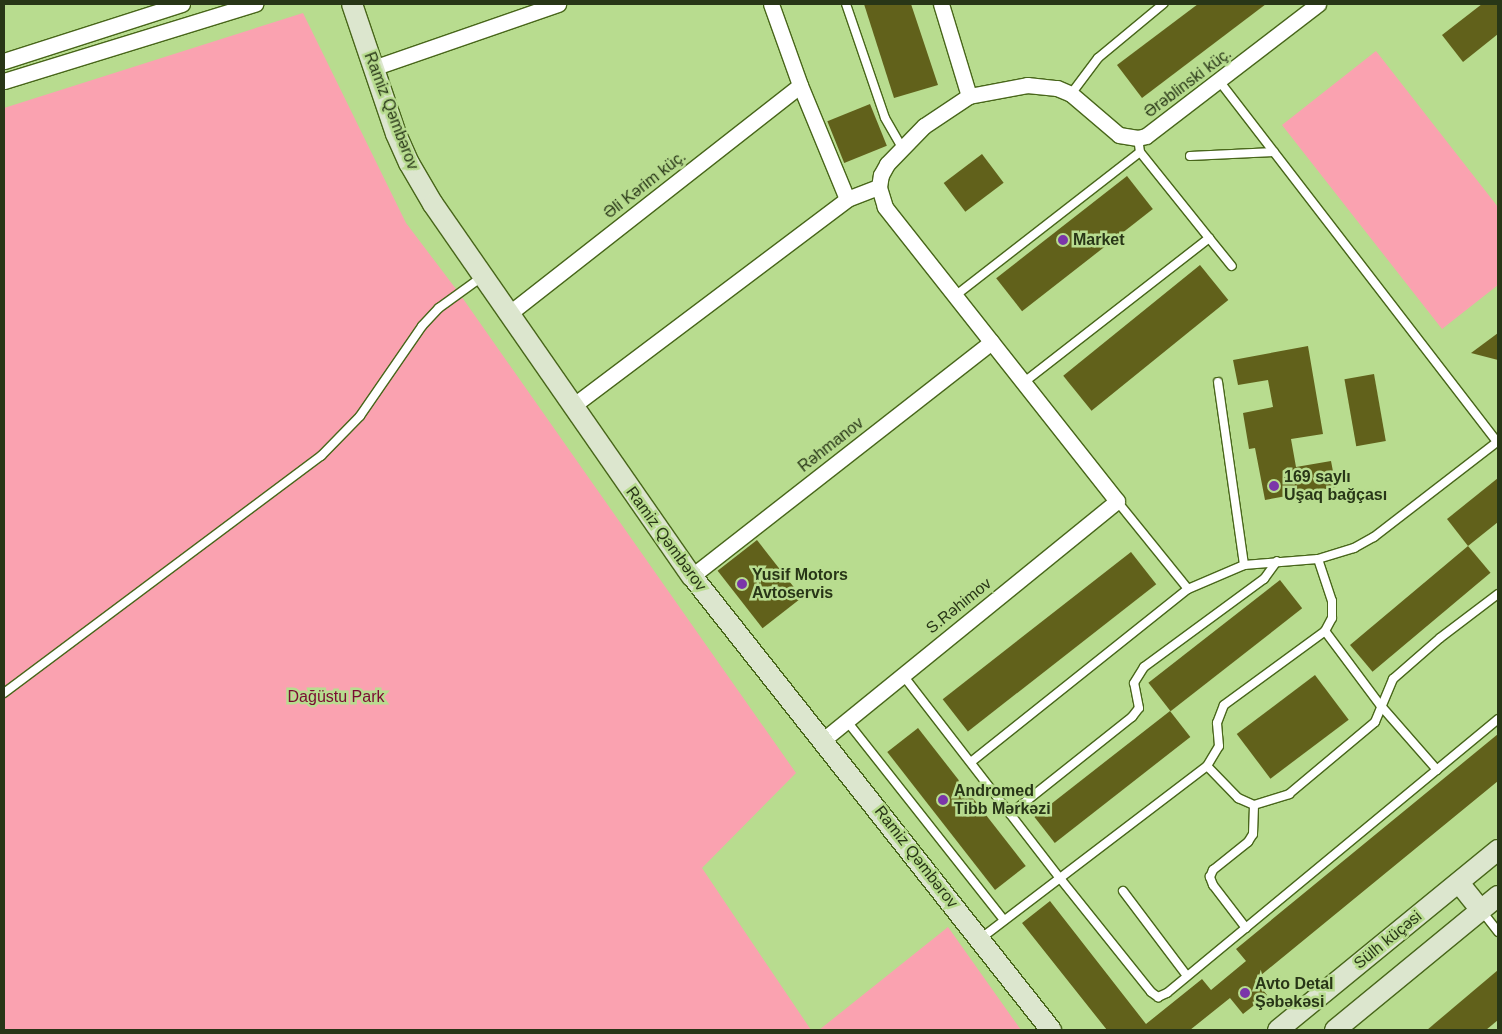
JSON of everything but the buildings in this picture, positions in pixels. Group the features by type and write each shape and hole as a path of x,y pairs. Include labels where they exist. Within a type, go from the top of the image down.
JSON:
{"main road":[{"name":"Ramiz Qəmbərov","path":"352,4 373,68 409,163 485,275 692,576 1051,1030"},
{"name":"Sülh küçəsi","path":"1278,1030 1498,850"},
{"path":"1459,882 1481,910"},
{"path":"1335,1030 1498,896"}],"street":[{"path":"4,60 162,7 182,4"},
{"path":"4,81 255,4"},
{"path":"373,68 558,4"},
{"path":"771,4 800,86 847,199"},
{"path":"941,4 969,96"},
{"name":"Ərəblinski küç.","path":"879,187 880,175 902,148 924,126 969,96 1027,85 1057,88 1071,94 1119,134 1139,145 1154,131 1220,82 1318,4"},
{"name":"Əli Kərim küç.","path":"512,312 800,86"},
{"path":"574,405 847,199 879,187 884,207 1117,501"},
{"name":"Rəhmanov","path":"692,576 991,342"},
{"name":"S.Rəhimov","path":"823,740 1117,501"}],"lane":[{"path":"846,4 885,118 902,148"},
{"path":"1071,94 1098,58 1163,4"},
{"path":"971,762 1188,589 1244,565 1318,559 1346,551 1374,537 1498,441 1220,82"},
{"path":"955,296 1139,145 1208,238 1232,266"},
{"path":"1190,156 1274,152"},
{"path":"1024,383 1208,238"},
{"path":"4,694 321,456 360,416 422,326 439,308 485,275"},
{"path":"1218,382 1244,565"},
{"path":"1117,501 1188,589"},
{"path":"980,939 1207,766 1219,746 1217,718 1224,705 1325,631 1332,618 1332,600 1318,559"},
{"path":"1010,814 1132,717 1139,708 1134,684 1144,667 1264,579 1277,561"},
{"path":"1207,766 1238,798 1254,805 1289,794 1365,734 1375,722 1394,679 1440,638 1498,594"},
{"path":"1325,631 1381,706 1437,770"},
{"path":"902,674 1059,877 1151,992 1158,997 1167,993 1498,719"},
{"path":"846,720 1004,920"},
{"path":"1246,928 1213,885 1210,877 1213,870 1248,842 1253,834 1254,805"},
{"path":"1122,892 1187,976"},
{"path":"1481,910 1498,932"}],"green space":[{"name":"Dağüstu Park","path":"303,13 406,223 459,293 796,773 702,868 811,1030 4,1030 4,108"},
{"path":"1376,51 1498,207 1498,285 1442,329 1282,125"},
{"path":"948,927 1021,1030 819,1030"}],"place":[{"name":"Market","path":"1063,240"},
{"name":"169 saylı Uşaq bağçası","path":"1274,486"},
{"name":"Yusif Motors Avtoservis","path":"742,584"},
{"name":"Andromed Tibb Mərkəzi","path":"943,800"},
{"name":"Avto Detal Şəbəkəsi","path":"1245,993"}]}
